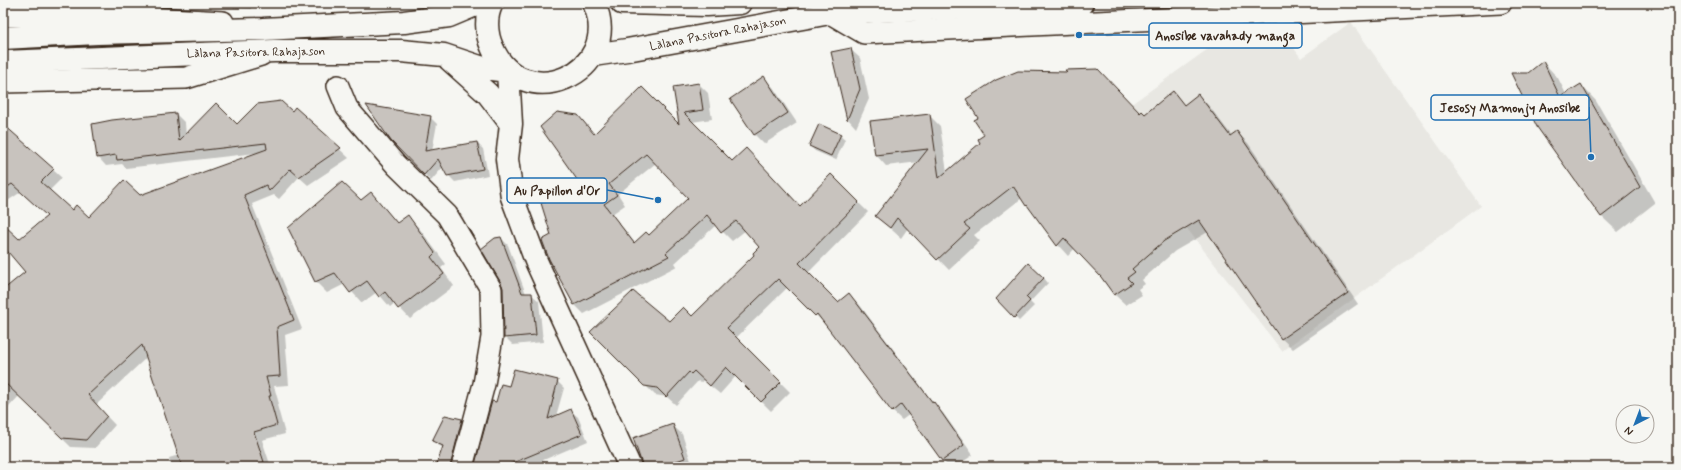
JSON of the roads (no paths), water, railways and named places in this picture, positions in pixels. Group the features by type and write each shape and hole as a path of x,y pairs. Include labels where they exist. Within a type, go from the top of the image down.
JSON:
{"main road":[{"name":"Làlana Pasitora Rahajason","path":"3,38 97,33 263,29 404,22 449,16 480,3"},
{"path":"492,3 489,9 487,21 488,40 496,56 508,71 525,80 544,84 564,80 580,70 593,55 600,35 599,15 594,3"},
{"path":"622,3 740,3"},
{"name":"Làlana Pasitora Rahajason","path":"593,55 830,13 1082,3"},
{"name":"Làlana Pasitora Rahajason","path":"3,62 274,51 401,51 444,55 483,68 508,71"},
{"path":"444,55 488,94 511,124"},
{"path":"508,71 511,124 507,159 512,197 536,261 630,467"}],"street":[{"path":"830,13 864,33 1501,3"},
{"path":"3,16 100,15 216,20 263,29"},
{"path":"3,82 186,78 274,51"},
{"path":"338,86 347,108 396,165 447,215 492,289 492,337 484,384 462,467"}],"place":[{"name":"Anosibe vavahady manga","path":"1079,35"},
{"name":"Jesosy Mamonjy Anosibe","path":"1591,157"},
{"name":"Au Papillon d'Or","path":"658,200"}]}
